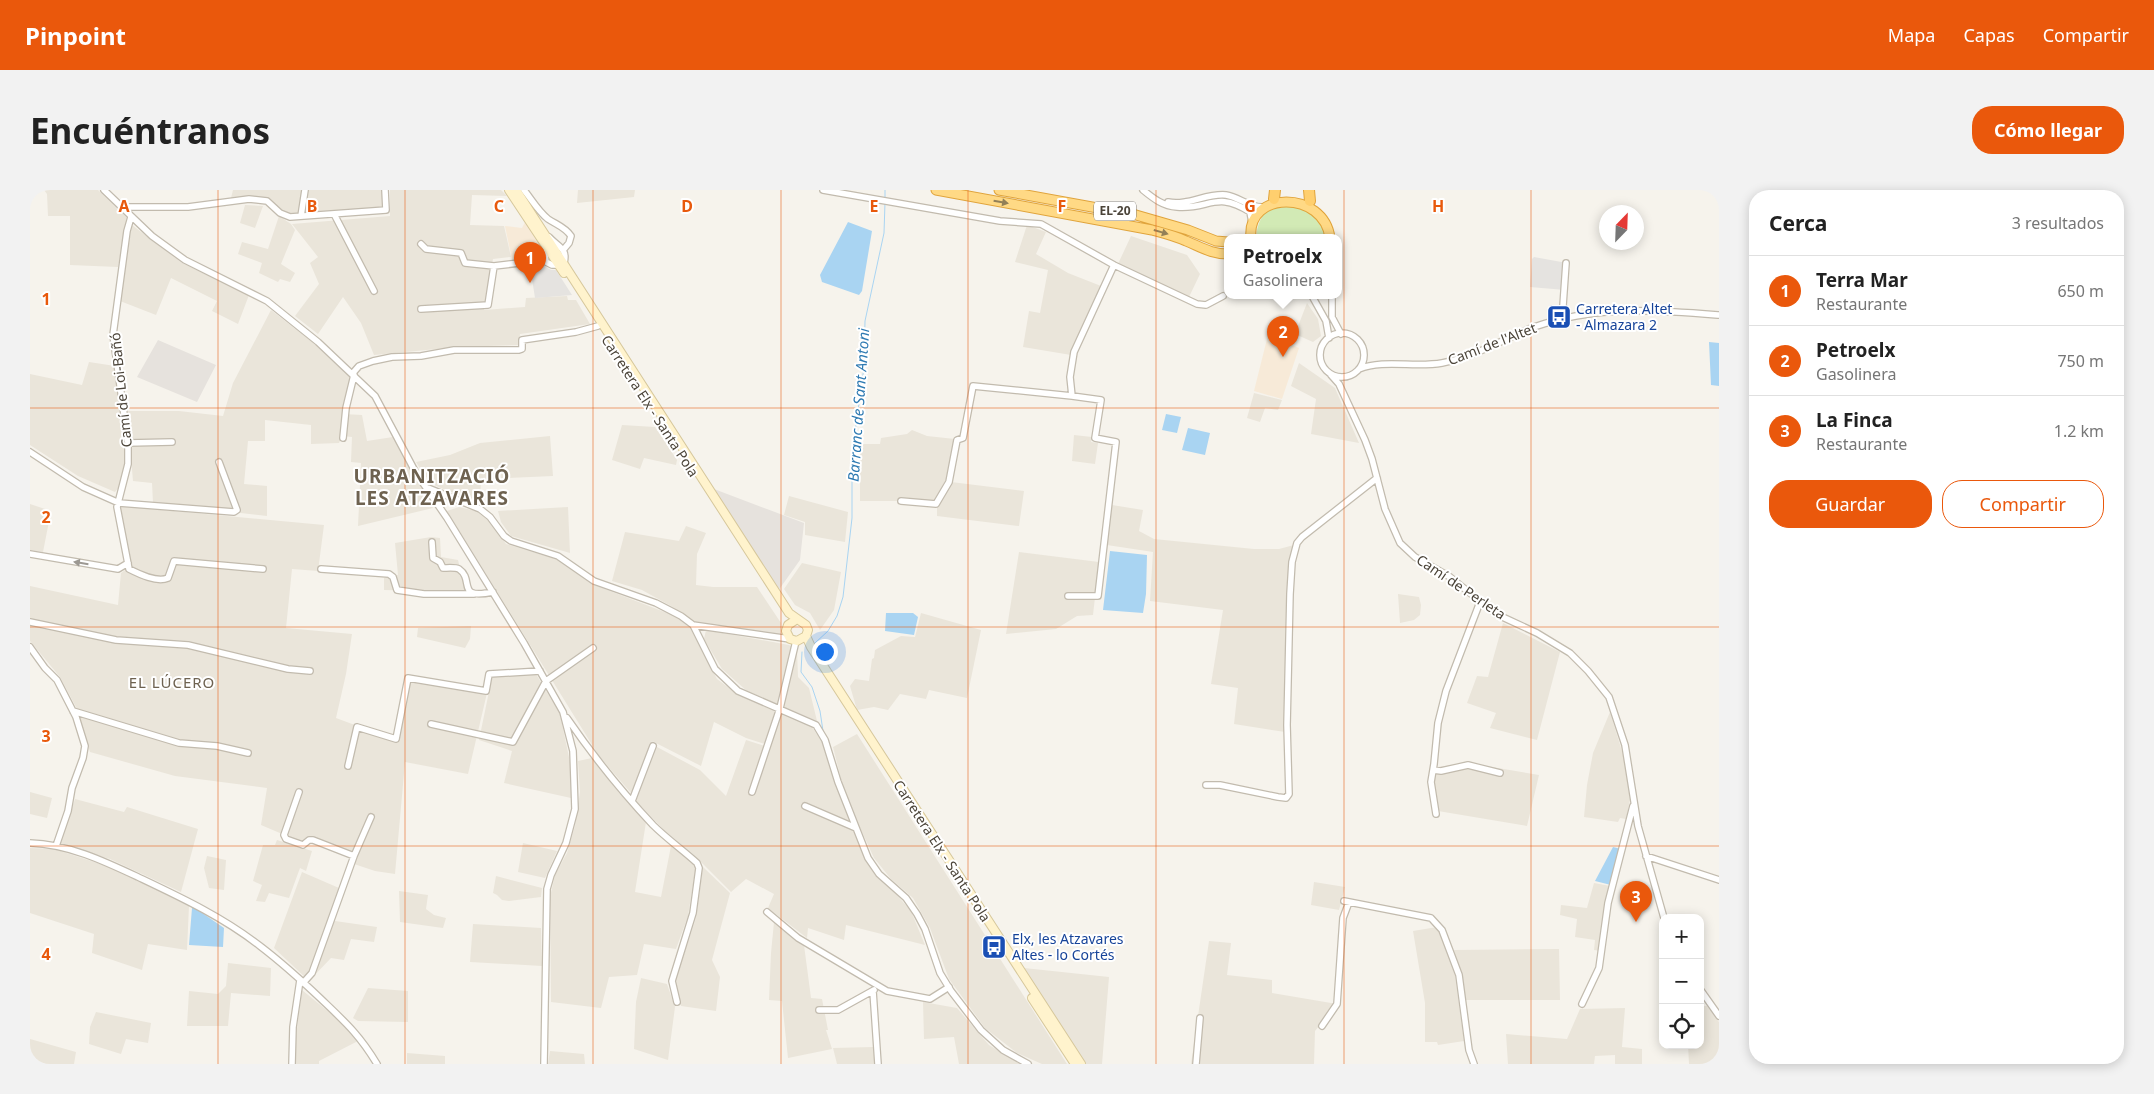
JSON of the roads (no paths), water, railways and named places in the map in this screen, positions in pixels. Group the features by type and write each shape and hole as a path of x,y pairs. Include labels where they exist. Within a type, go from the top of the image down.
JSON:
{"highway":[{"name":"EL-20","path":"936,190 1152,230 1177,237 1202,250 1224,254"},
{"name":"EL-20","path":"998,190 1136,215 1188,230 1216,241 1224,242"},
{"path":"1309,190 1310,201"},
{"path":"1249,234 1252,223 1262,207 1274,194 1299,196 1310,201 1322,211 1328,224 1329,234"}],"main road":[{"name":"Carretera Elx - Santa Pola","path":"509,190 548,248 562,264 776,594 789,613 797,619"},
{"name":"Carretera Elx - Santa Pola","path":"516,190 542,228 598,326 784,613 788,624"},
{"path":"797,619 806,625 806,636 795,640 786,631 788,624 797,619"},
{"name":"Carretera Elx - Santa Pola","path":"806,636 811,648 1081,1064"},
{"name":"Carretera Elx - Santa Pola","path":"795,640 806,648 1075,1064"}],"street":[{"path":"104,190 152,236 185,260 267,301 318,342 375,396 412,466 493,592 563,712 584,743 632,801 668,840 697,863 699,868 693,913 672,981 677,1002"},
{"path":"302,216 305,190"},
{"path":"121,207 188,206 249,200 267,201 280,213 290,217 386,210 385,190"},
{"path":"524,190 536,207 549,219 567,230 571,236 570,243 564,249"},
{"path":"824,190 1000,221 1041,224 1114,265 1197,304 1206,305 1223,296"},
{"path":"1143,190 1161,203 1178,207 1187,207 1220,199 1228,200 1250,212 1252,223"},
{"path":"1149,190 1158,198 1172,202 1182,203 1222,195 1234,197 1255,207 1262,207"},
{"path":"334,214 374,291"},
{"name":"Camí de Loi-Bañó","path":"128,563 117,507 120,503 128,464 128,443 118,354 113,335 127,231 131,217"},
{"path":"542,228 556,244 564,249 566,255 562,264 550,264 546,260 545,255 548,248"},
{"path":"421,244 426,249 462,253 464,262 494,266 546,260"},
{"path":"1562,320 1566,263"},
{"path":"1072,396 1070,377 1074,352 1114,265"},
{"path":"421,309 488,305 494,266"},
{"path":"1314,299 1326,321 1329,338"},
{"path":"1332,299 1332,318 1341,334"},
{"name":"Camí de l'Altet","path":"1359,369 1370,364 1415,365 1441,363 1464,358 1534,327 1611,310 1674,311 1719,315"},
{"path":"343,438 346,408 353,375 359,366 373,361 454,350 519,350 522,349 522,340 576,332 598,326"},
{"path":"1344,394 1344,384 1347,377 1359,369 1364,356 1359,343 1354,338 1341,334 1324,342 1320,353 1320,362 1331,375 1347,377"},
{"path":"1364,356 1384,365"},
{"name":"Camí de Perleta","path":"1331,375 1339,384 1365,440 1387,515 1400,543 1415,557 1450,577 1496,614 1537,633 1565,650 1581,662 1606,692 1612,702 1625,745 1638,826 1663,914"},
{"path":"900,501 936,504 950,482 957,440 962,438 973,386 1101,400 1095,438 1116,442 1098,596 1068,596"},
{"path":"128,443 172,442"},
{"path":"30,452 84,486 120,503 234,512 238,510 219,462"},
{"path":"1206,785 1220,785 1286,798 1289,794 1287,725 1290,594 1292,562 1297,543 1365,485 1377,478"},
{"path":"426,487 480,509 490,517 510,541 558,556 594,581 670,609 693,625 795,640 780,708 752,792"},
{"path":"432,542 433,558 440,562 442,568 457,568 461,571 469,591 474,594"},
{"path":"30,554 118,569 128,563 129,569 138,574 163,580 168,578 174,561 263,569"},
{"path":"321,569 389,574 393,577 396,590 408,592 474,594 493,592"},
{"path":"1436,814 1431,782 1438,722 1446,691 1480,602"},
{"path":"30,622 116,640 188,645 288,669 310,671"},
{"path":"693,625 716,669 738,691 816,725 821,732 868,858 880,874 906,898 917,914 925,929 940,973 965,1012 1003,1050 1028,1064"},
{"path":"30,648 57,680 82,733 84,752 56,846"},
{"path":"431,724 513,742 546,681 593,648"},
{"path":"348,766 357,727 396,739 408,678 486,691 489,674 540,671"},
{"path":"73,711 179,743 217,746 248,753"},
{"path":"544,1064 547,889 551,875 566,843 575,809 573,751 563,712"},
{"path":"632,801 653,746"},
{"path":"1433,770 1440,771 1468,765 1500,773"},
{"path":"299,792 284,835 286,839 303,845 309,840 313,840 354,856"},
{"path":"1582,1004 1599,968 1608,902 1634,801"},
{"path":"804,806 856,828"},
{"path":"292,1064 293,1027 302,981 312,973 354,856 371,817"},
{"path":"30,843 56,846 105,862 190,902 259,945 302,981 358,1034 377,1064"},
{"path":"1646,856 1719,880"},
{"path":"1322,1026 1338,1004 1343,918 1347,902 1431,918 1442,930 1459,975 1469,1050 1474,1064"},
{"path":"767,912 798,938 887,990 930,999 949,987"},
{"path":"818,1010 838,1010 881,987"},
{"path":"873,991 878,1064"},
{"path":"1704,995 1719,1016"},
{"path":"1196,1064 1200,1018"}],"water":[{"path":"848,222 872,231 862,291 859,295 822,282 820,275"},
{"path":"1709,342 1719,343 1719,386 1711,385"},
{"path":"1166,414 1181,417 1177,433 1162,430"},
{"path":"1188,428 1210,433 1205,455 1182,450"},
{"path":"1110,551 1147,555 1146,594 1143,613 1103,610"},
{"path":"886,613 913,613 918,617 914,635 885,631"},
{"path":"1613,847 1621,849 1611,885 1595,881"},
{"path":"192,908 195,908 224,928 223,947 189,945"}],"waterway":[{"name":"Barranc de Sant Antoni","path":"885,190 885,199"},
{"name":"Barranc de Sant Antoni","path":"815,643 828,631 837,616 843,597 852,518 852,454 864,367 865,321 884,233 885,203"},
{"path":"802,652 801,672 812,687 820,711 823,731"}],"place":[{"name":"Terra Mar","path":"530,283"},
{"name":"Carretera Altet - Almazara 2","path":"1559,317"},
{"name":"Petroelx","path":"1283,357"},
{"name":"La Finca","path":"1636,922"},
{"name":"Elx, les Atzavares Altes - lo Cortés","path":"994,947"}],"district":[{"name":"URBANITZACIÓ LES ATZAVARES","path":"432,487"},
{"name":"EL LÚCERO","path":"172,683"}]}
